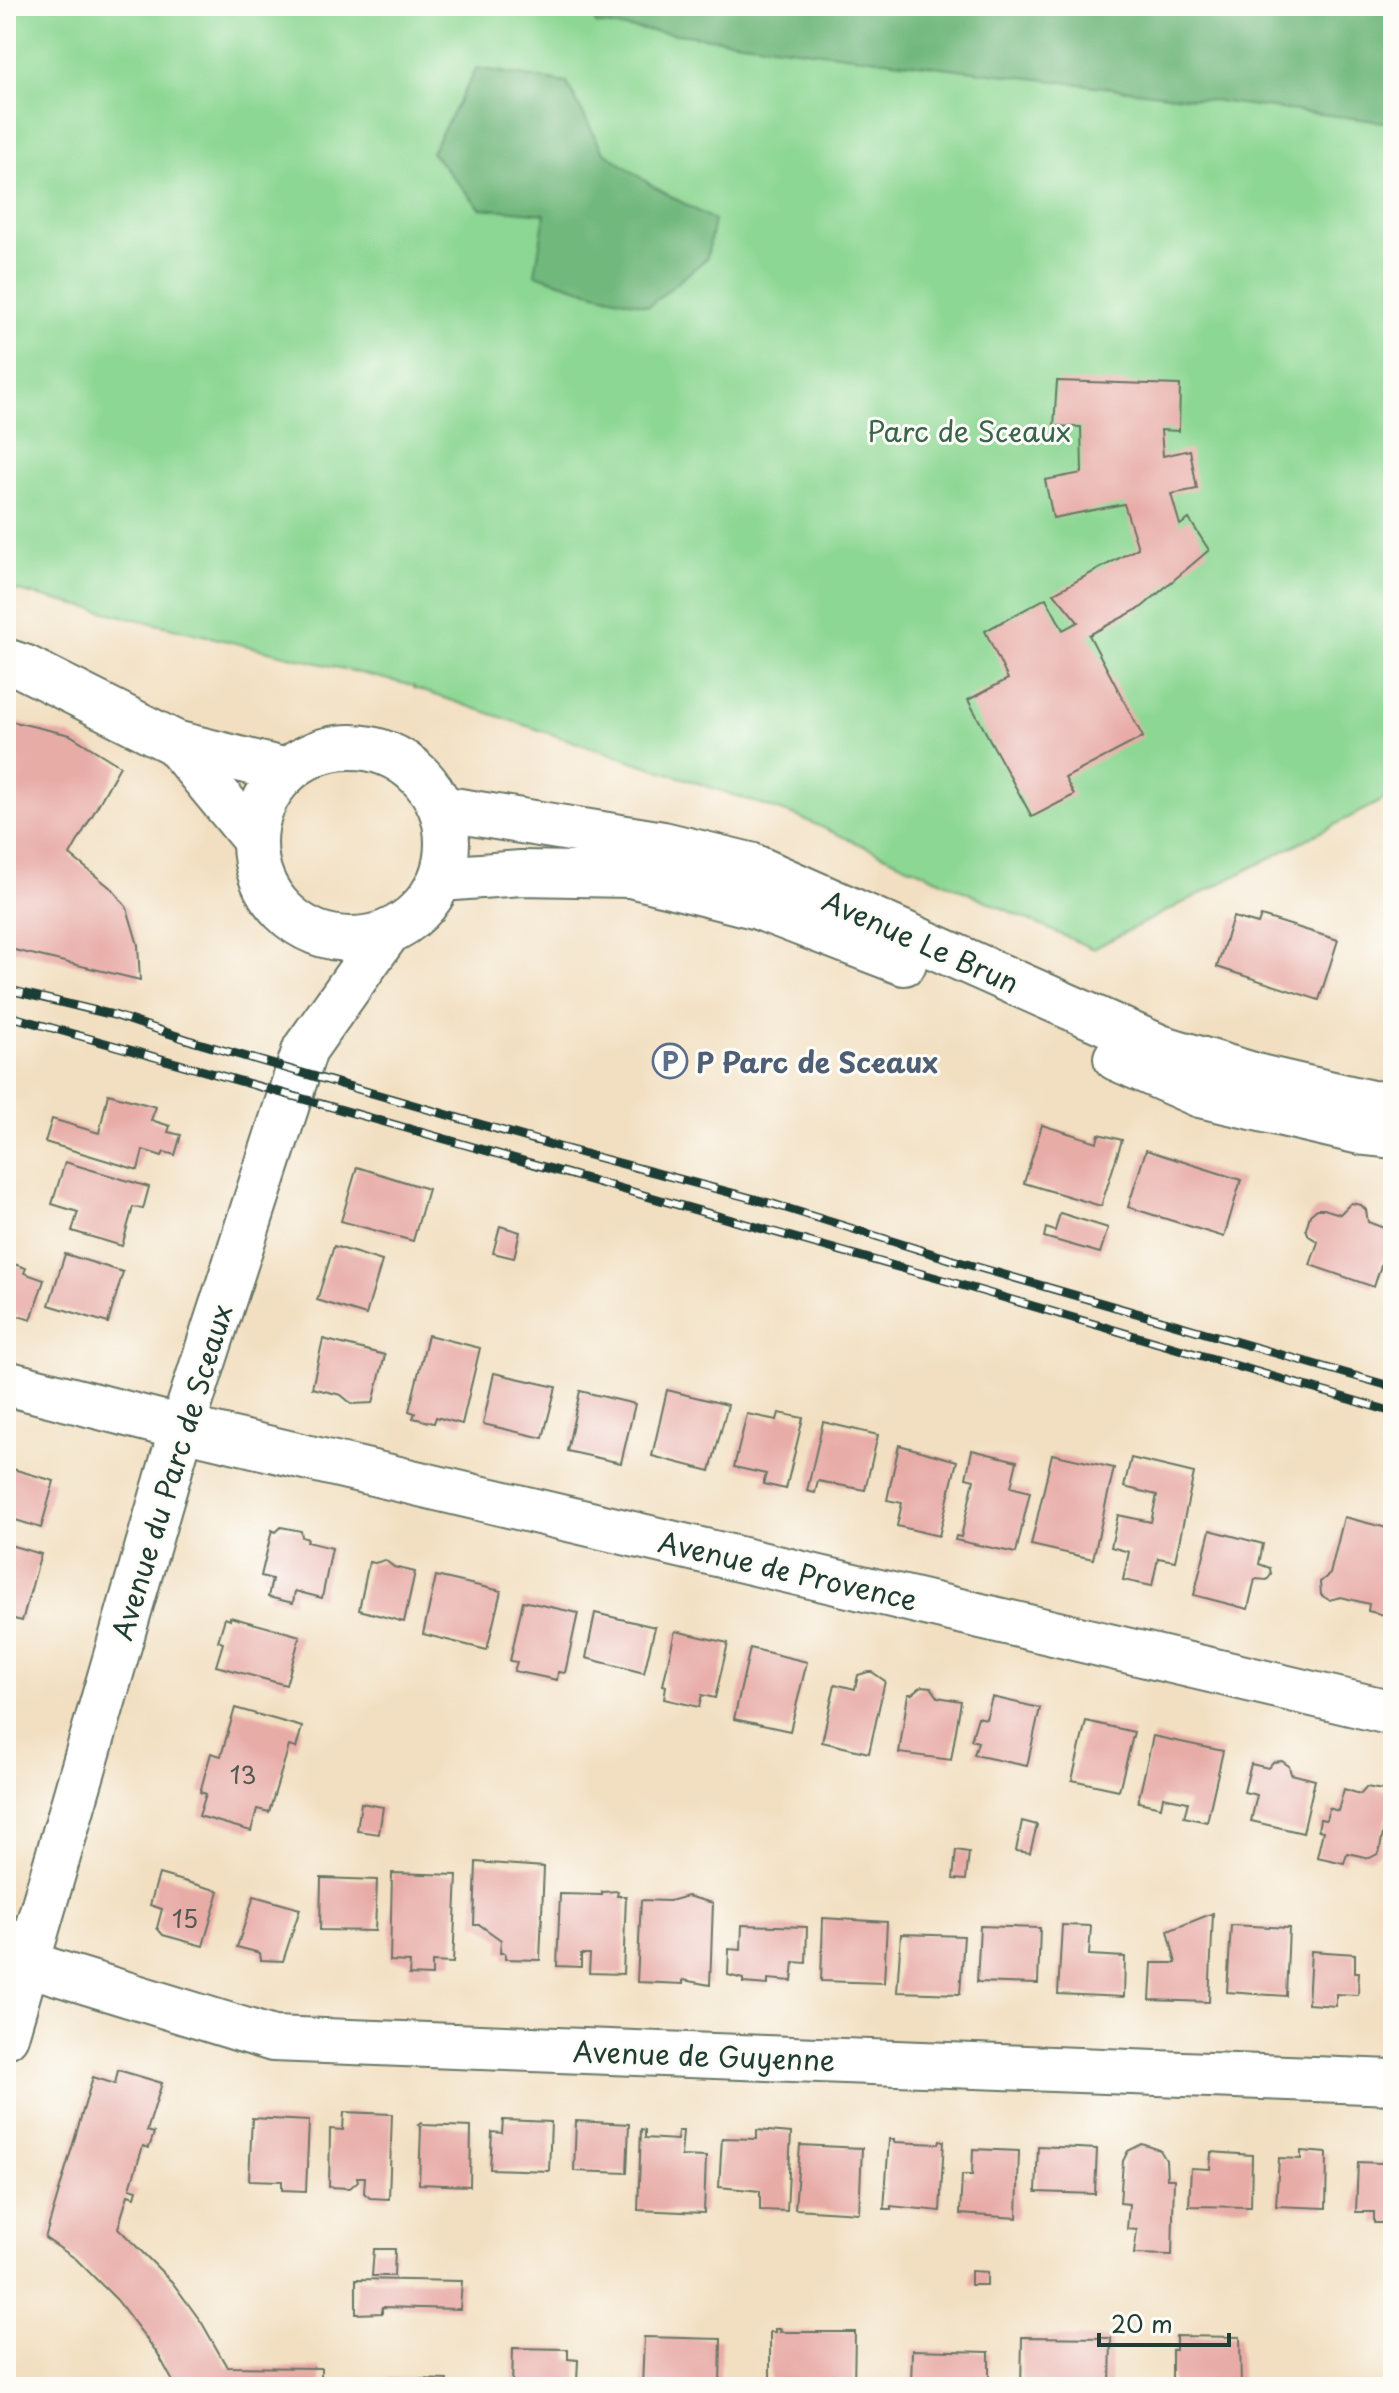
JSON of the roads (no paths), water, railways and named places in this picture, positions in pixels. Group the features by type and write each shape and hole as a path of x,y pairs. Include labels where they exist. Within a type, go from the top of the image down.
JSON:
{"street":[{"path":"6,661 24,667 175,743 287,771"},
{"path":"175,743 255,840"},
{"path":"343,747 373,749 402,761 425,781 441,808 447,831 447,855 441,879 428,901 410,920 388,932 356,939 325,936 296,922 274,900 259,872 255,840 259,815 270,791 287,771 313,754 343,747"},
{"name":"Avenue Le Brun","path":"441,808 663,844 750,865 1160,1047 1263,1078 1371,1103 1393,1104"},
{"name":"Avenue Le Brun","path":"441,879 521,873 630,875 758,907 908,965 1200,1095 1365,1133 1393,1136"},
{"name":"Avenue du Parc de Sceaux","path":"6,2036 182,1428 305,1049 388,932"},
{"name":"Avenue de Provence","path":"6,1383 182,1428 1393,1713"},
{"name":"Avenue de Guyenne","path":"25,1963 273,2039 1393,2082"}],"railway":[{"path":"6,989 114,1015 195,1042 559,1147 773,1204 956,1261 1393,1387"},
{"path":"6,1015 951,1282 1393,1412"}],"place":[{"name":"P Parc de Sceaux","path":"670,1061"}],"park label":[{"name":"Parc de Sceaux","path":"969,430"}]}
